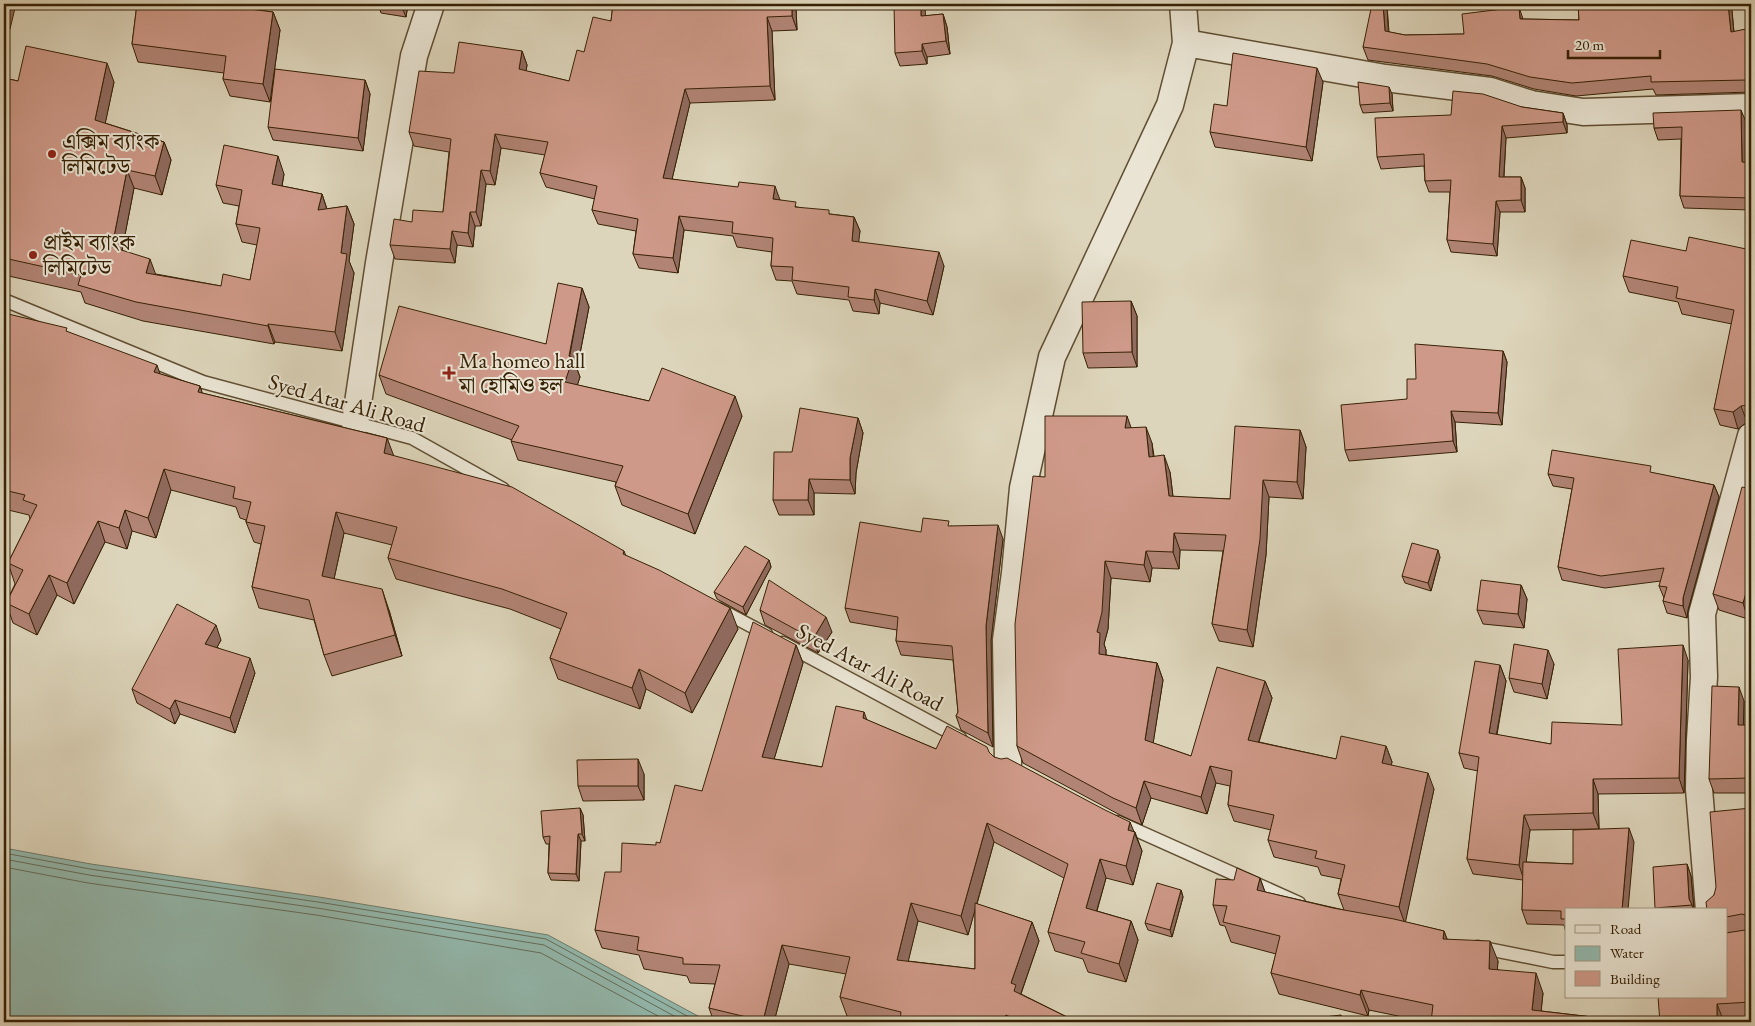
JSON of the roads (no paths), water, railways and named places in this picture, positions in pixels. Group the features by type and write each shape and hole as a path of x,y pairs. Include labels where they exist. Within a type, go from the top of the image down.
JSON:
{"street":[{"path":"355,423 379,263 414,56 431,4"},
{"path":"1007,763 1006,640 1015,574 1023,488 1052,357 1170,105 1186,43 1183,4"},
{"path":"1186,43 1385,78 1490,92 1531,104 1583,112 1751,107"},
{"path":"1709,908 1699,789 1704,677 1702,614 1751,436"}],"lane":[{"name":"Syed Atar Ali Road","path":"4,300 202,382 412,438 514,495"},
{"name":"Syed Atar Ali Road","path":"710,605 973,745"},
{"path":"1108,817 1309,908"},
{"path":"1468,945 1553,962 1565,962"}],"water":[{"path":"4,848 91,864 319,897 548,935 709,1022 4,1022"}],"place":[{"name":"এক্সিম ব্যাংক লিমিটেড","path":"52,154"},
{"name":"প্রাইম ব্যাংক লিমিটেড","path":"33,255"},
{"name":"Ma homeo hall মা হোমিও হল","path":"449,373"}]}
